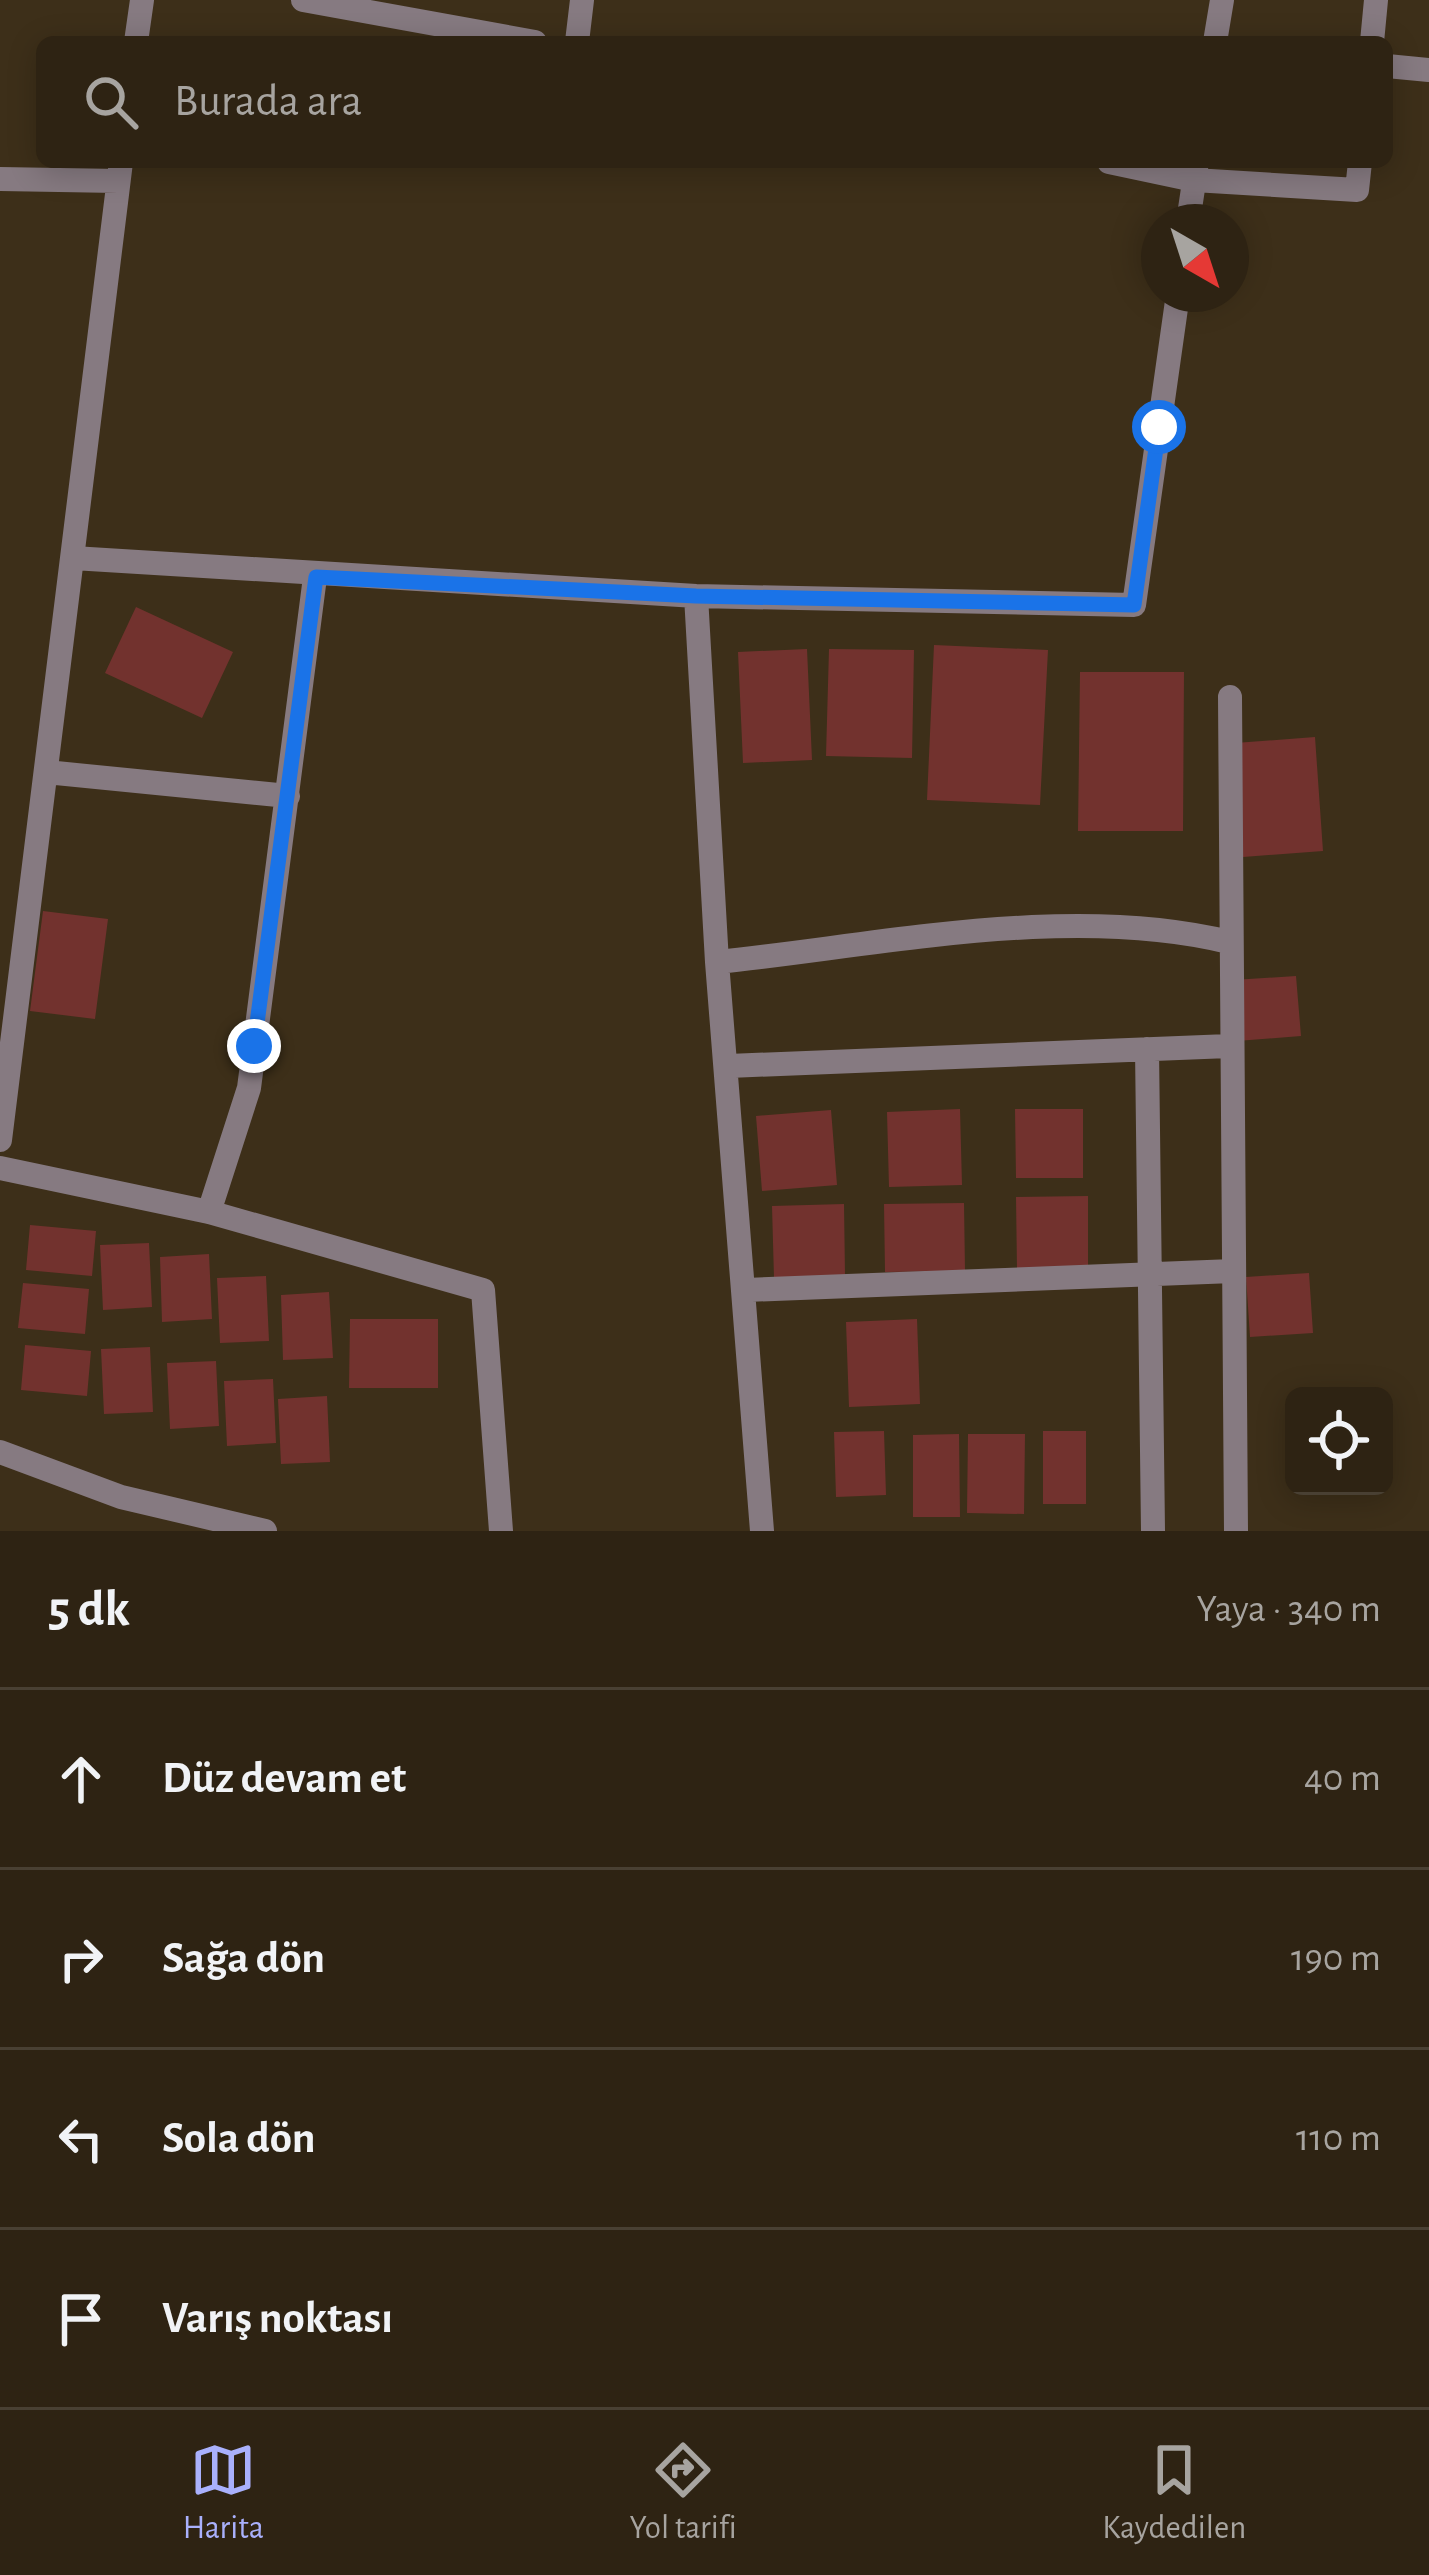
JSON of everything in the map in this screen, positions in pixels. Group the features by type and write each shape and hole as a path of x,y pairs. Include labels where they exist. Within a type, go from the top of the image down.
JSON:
{"street":[{"path":"137,36 142,0"},
{"path":"303,0 502,36"},
{"path":"578,36 582,0"},
{"path":"1216,36 1222,0"},
{"path":"1373,36 1376,0"},
{"path":"1393,67 1429,70"},
{"path":"1191,204 1196,171 1357,190 1359,168"},
{"path":"0,179 120,172 0,1140"},
{"path":"73,558 316,577 696,596 1134,605 1175,312"},
{"path":"209,1212 249,1088 316,577"},
{"path":"696,596 717,962 729,1066 762,1531"},
{"path":"1230,697 1236,1531"},
{"path":"46,772 288,796"},
{"path":"717,962 1078,923 1160,927 1229,942"},
{"path":"729,1066 1229,1046"},
{"path":"1147,1049 1153,1531"},
{"path":"0,1168 209,1212 483,1290 501,1531"},
{"path":"746,1290 1233,1271"},
{"path":"0,1452 121,1497 265,1531"}],"building":[{"path":"136,607 233,652 202,718 105,673"},
{"path":"934,645 1048,650 1040,805 927,800"},
{"path":"807,649 812,760 743,763 738,652"},
{"path":"829,649 914,650 912,758 826,756"},
{"path":"1080,672 1184,672 1183,831 1078,831"},
{"path":"1315,737 1323,851 1243,857 1235,743"},
{"path":"43,911 108,919 95,1019 30,1011"},
{"path":"1296,976 1301,1036 1237,1041 1233,980"},
{"path":"960,1109 962,1185 889,1187 887,1112"},
{"path":"1015,1109 1083,1109 1083,1178 1016,1178"},
{"path":"831,1110 837,1185 762,1191 756,1116"},
{"path":"1088,1196 1088,1269 1017,1270 1016,1197"},
{"path":"964,1203 965,1271 885,1272 884,1204"},
{"path":"844,1204 845,1275 774,1278 772,1206"},
{"path":"30,1225 96,1231 92,1276 26,1270"},
{"path":"149,1243 152,1307 103,1310 100,1245"},
{"path":"209,1254 212,1319 162,1322 160,1257"},
{"path":"1309,1273 1313,1333 1250,1337 1246,1277"},
{"path":"266,1276 269,1341 220,1343 217,1278"},
{"path":"23,1283 89,1289 85,1334 18,1328"},
{"path":"329,1292 333,1358 283,1360 281,1295"},
{"path":"350,1319 438,1319 438,1388 349,1388"},
{"path":"917,1319 920,1404 849,1407 846,1322"},
{"path":"25,1345 91,1351 87,1396 21,1390"},
{"path":"150,1347 153,1412 104,1414 101,1349"},
{"path":"216,1361 219,1426 170,1429 167,1363"},
{"path":"273,1379 276,1443 227,1446 224,1381"},
{"path":"327,1396 330,1462 281,1464 278,1399"},
{"path":"884,1431 886,1495 836,1497 834,1432"},
{"path":"1043,1431 1086,1431 1086,1504 1043,1504"},
{"path":"959,1434 960,1517 913,1517 913,1435"},
{"path":"968,1434 1025,1434 1024,1514 967,1513"}],"route":[{"path":"254,1046 316,577 696,596 1134,605 1159,427"}]}
